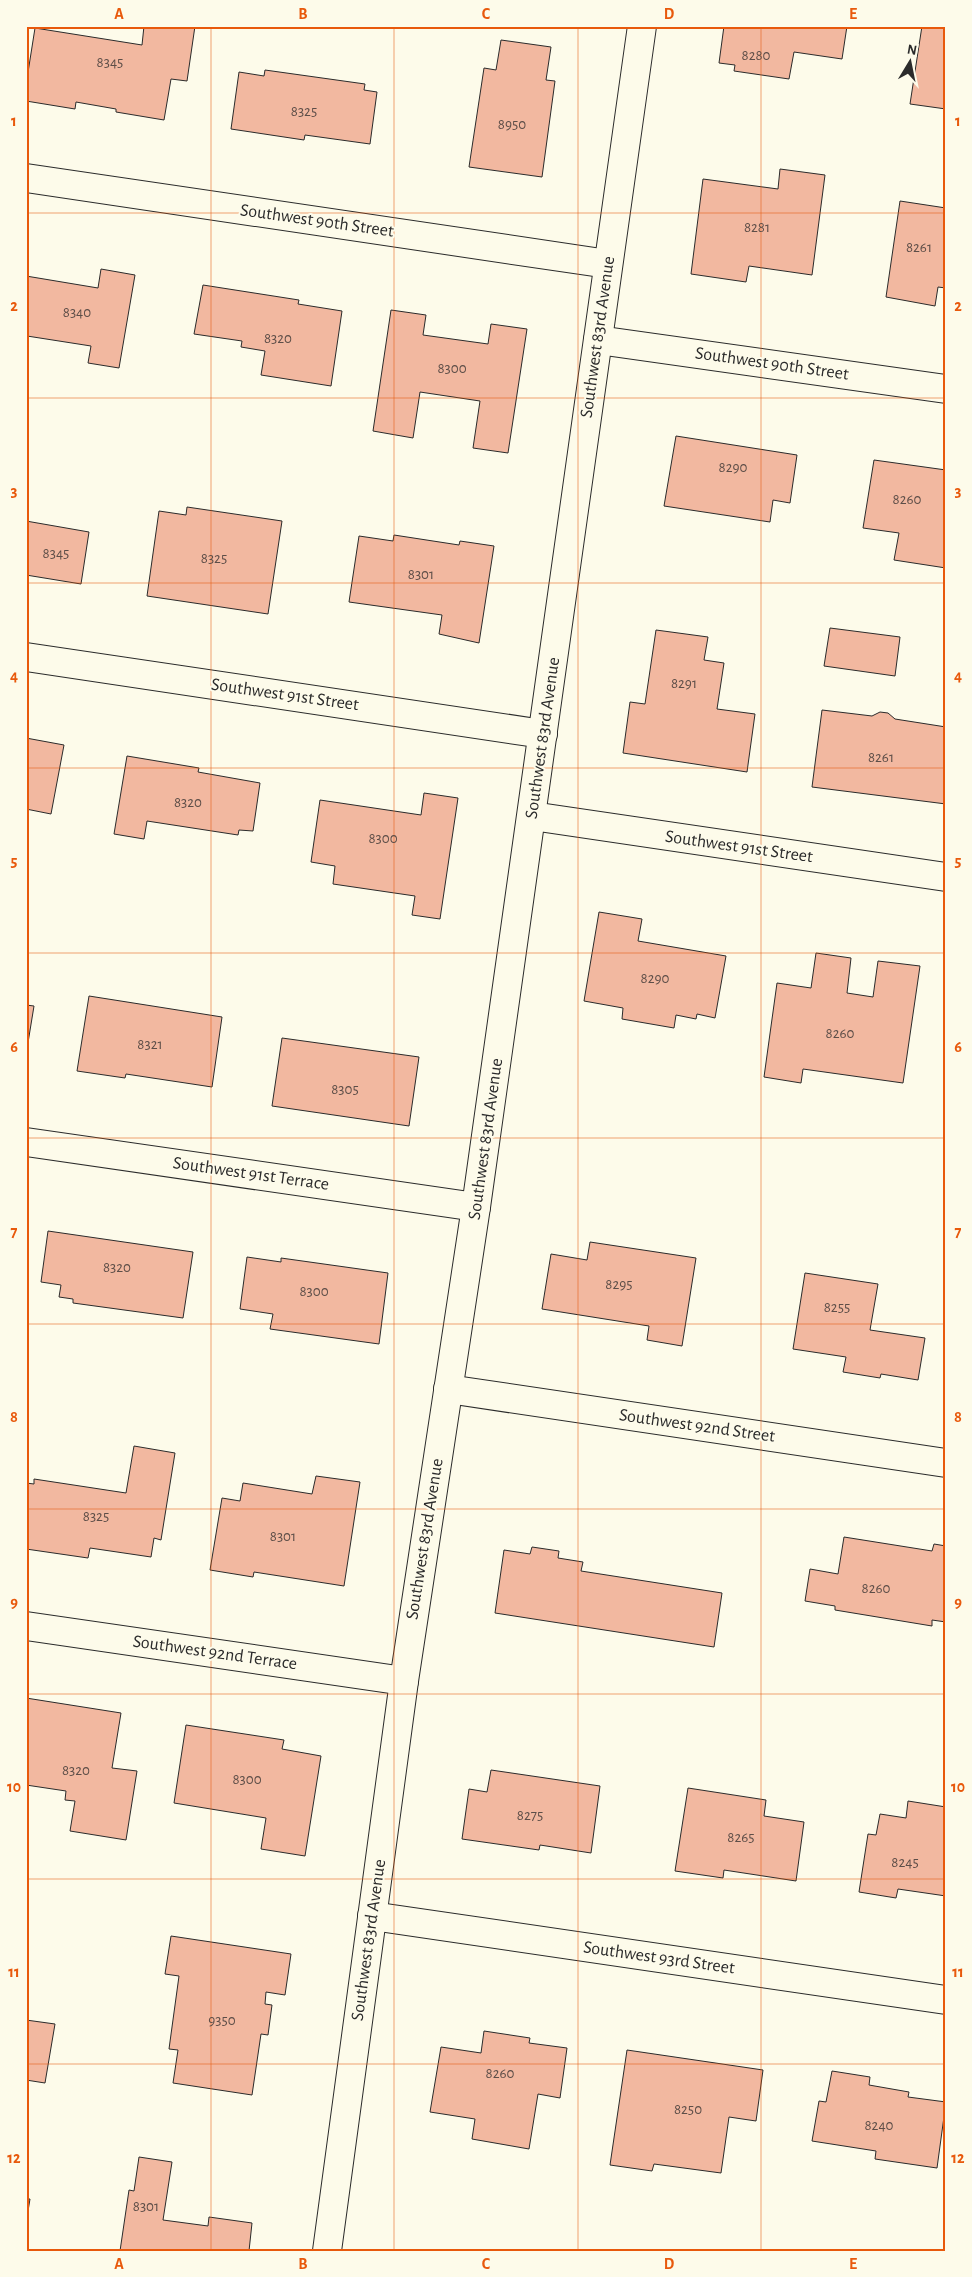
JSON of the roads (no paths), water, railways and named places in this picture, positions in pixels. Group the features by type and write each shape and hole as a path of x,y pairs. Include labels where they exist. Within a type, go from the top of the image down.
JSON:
{"street":[{"name":"Southwest 83rd Avenue","path":"327,2251 404,1680 476,1207 642,26"},
{"name":"Southwest 90th Street","path":"26,178 608,264"},
{"name":"Southwest 90th Street","path":"598,340 946,389"},
{"name":"Southwest 91st Street","path":"26,657 543,734"},
{"name":"Southwest 91st Street","path":"532,816 946,877"},
{"name":"Southwest 91st Terrace","path":"26,1142 476,1207"},
{"name":"Southwest 92nd Street","path":"448,1389 946,1463"},
{"name":"Southwest 92nd Terrace","path":"26,1626 404,1680"},
{"name":"Southwest 93rd Street","path":"372,1916 946,2000"}]}
